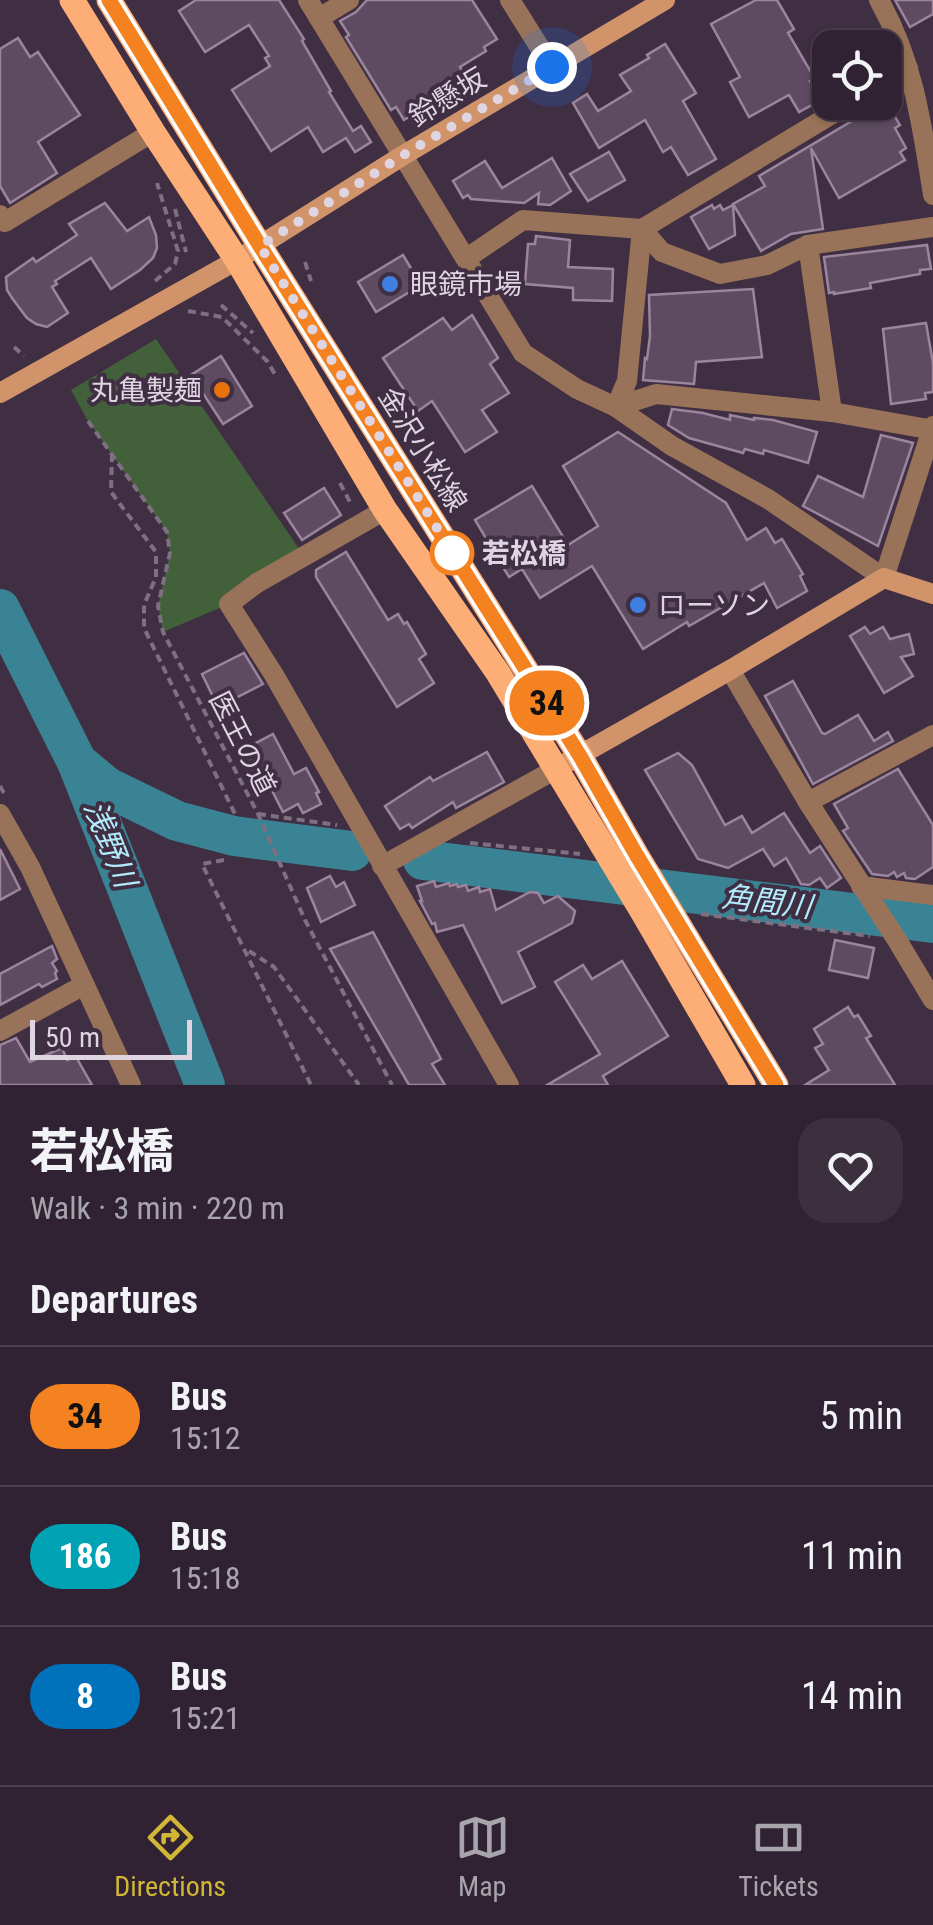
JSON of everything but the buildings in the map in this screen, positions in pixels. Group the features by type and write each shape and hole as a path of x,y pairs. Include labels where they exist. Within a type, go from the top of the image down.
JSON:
{"main road":[{"path":"72,0 237,260 385,510 498,673 743,1085"},
{"name":"金沢小松線","path":"109,0 580,756 776,1085"}],"street":[{"path":"349,0 313,9 523,353 576,388 616,407 672,446 768,499 884,578 933,594"},
{"path":"510,0 552,67"},
{"name":"鈴懸坂","path":"0,393 237,260 402,156 665,0"},
{"path":"879,0 918,100 933,194"},
{"path":"902,72 908,68"},
{"path":"467,258 523,220 642,230 822,120"},
{"path":"0,215 5,222 153,132"},
{"path":"642,230 662,252 720,274 767,265 808,246 933,227"},
{"path":"616,407 627,381 642,230"},
{"path":"808,246 832,412"},
{"path":"382,866 730,670 884,578 933,428 832,412 656,394 616,407"},
{"path":"385,510 257,583 229,604 274,675 510,1085"},
{"path":"730,670 933,1000"},
{"path":"808,802 933,735"},
{"path":"0,814 30,868 130,1085"},
{"path":"866,893 933,895"},
{"path":"0,1031 84,985"}],"path":[{"path":"155,175 175,210 186,252"},
{"path":"150,284 175,264 178,251 156,183"},
{"path":"221,305 255,336"},
{"path":"184,310 222,316 267,361 276,377"},
{"path":"260,345 266,354"},
{"path":"14,347 28,359"},
{"name":"医王の道","path":"88,421 167,532 170,553 158,606 163,632 266,832 304,920 392,1085"},
{"path":"112,454 112,492 156,552 156,577 144,606 144,628 236,816"},
{"path":"334,472 361,523"},
{"path":"224,860 202,864 311,1085"},
{"path":"671,911 894,935"},
{"path":"246,949 274,967 360,1085"}],"green space":[{"path":"156,339 304,556 229,604 163,632 158,606 170,553 167,532 88,421 71,390"}],"waterway":[{"name":"浅野川","path":"0,609 77,762 205,1085"},
{"name":"角間川","path":"77,762 107,787 177,821 234,836 352,851"},
{"name":"角間川","path":"423,860 933,923"}],"bus line":[{"name":"34","path":"109,0 580,756 776,1085"}],"place":[{"name":"眼鏡市場","path":"390,284"},
{"name":"丸亀製麺","path":"222,390"},
{"name":"若松橋","path":"452,553"},
{"name":"ローソン","path":"638,605"}],"route":[{"path":"452,553 459,563 260,246 552,67"}]}
